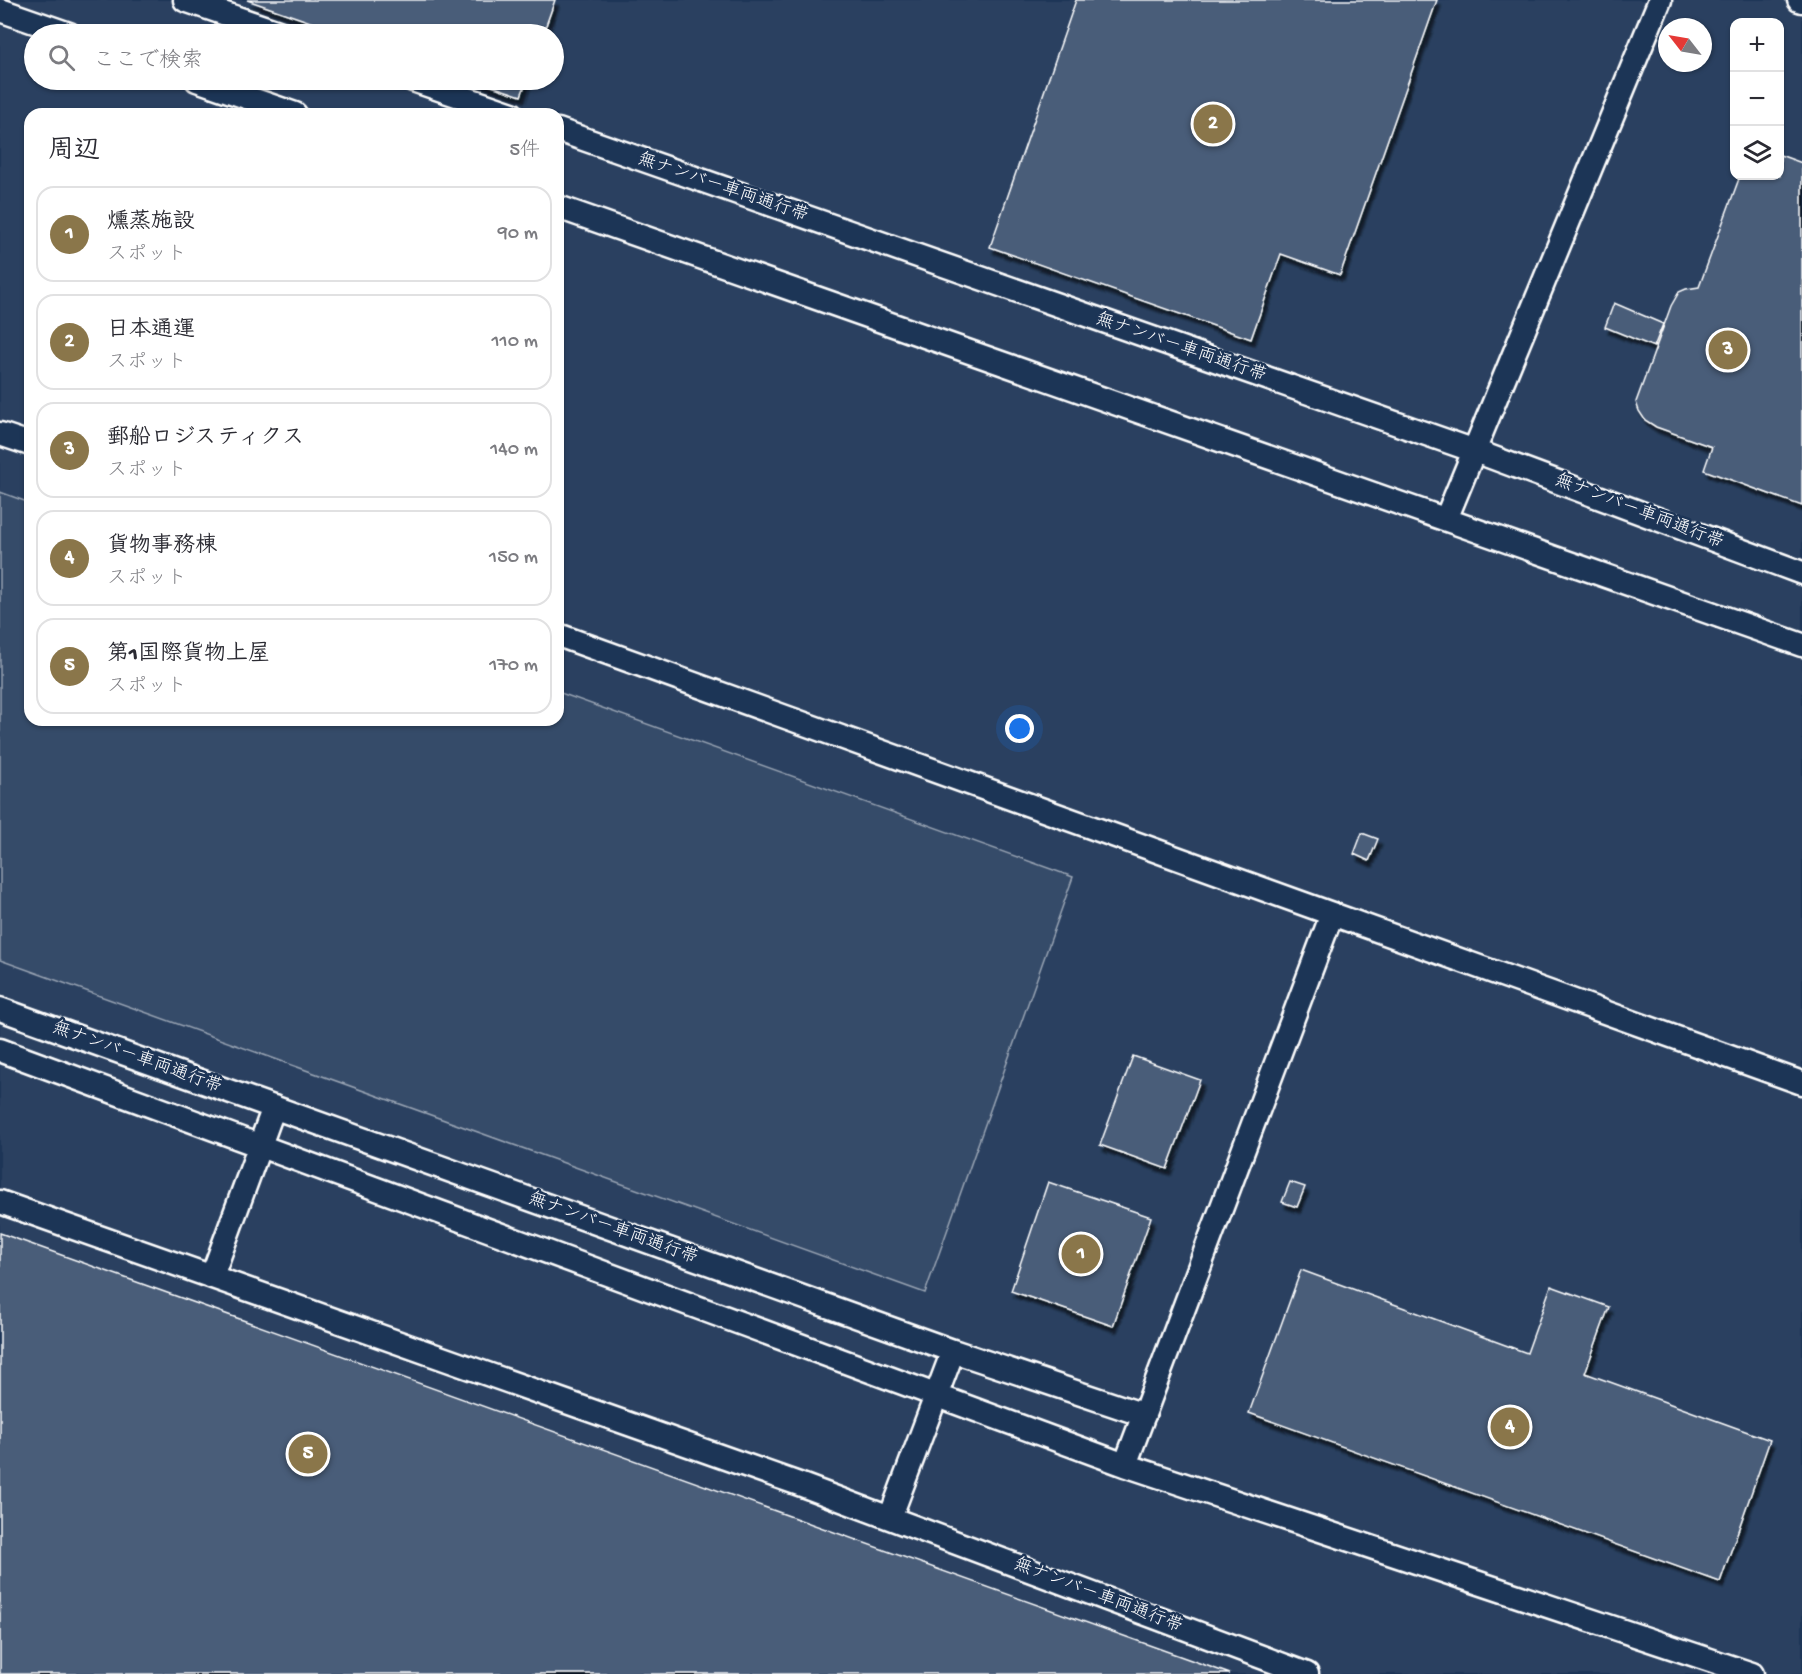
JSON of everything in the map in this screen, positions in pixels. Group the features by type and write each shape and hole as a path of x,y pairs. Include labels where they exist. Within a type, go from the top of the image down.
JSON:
{"lane":[{"path":"186,0 255,24"},
{"path":"1446,519 1660,0"},
{"path":"0,10 40,24"},
{"path":"226,90 278,108"},
{"path":"442,90 495,108"},
{"name":"無ナンバー車両通行帯","path":"564,132 1475,451 1802,573"},
{"path":"564,209 1802,645"},
{"path":"0,434 24,442"},
{"path":"564,637 1802,1083"},
{"path":"1125,1465 1332,914"},
{"name":"無ナンバー車両通行帯","path":"0,1009 952,1351 1144,1415"},
{"path":"0,1050 1125,1465 1752,1674"},
{"path":"212,1276 274,1107"},
{"name":"無ナンバー車両通行帯","path":"0,1202 788,1480 1307,1674"},
{"path":"890,1518 952,1351"}],"shaded area":[{"path":"0,0 1802,0 1802,1674 0,1674"},
{"path":"0,492 24,501 24,726 564,726 564,694 1073,877 925,1293 0,960"}],"building":[{"path":"247,0 555,0 547,24 316,24"},
{"path":"1076,0 1437,0 1340,275 1281,254 1251,339 990,247"},
{"path":"503,90 523,90 521,96"},
{"path":"1784,156 1802,163 1802,506 1704,470 1712,447 1656,427 1645,420 1639,411 1636,402 1671,306 1679,292 1699,287 1739,180 1784,180"},
{"path":"1614,303 1663,324 1654,347 1605,327"},
{"path":"1362,833 1378,839 1369,861 1354,854"},
{"path":"1133,1056 1200,1080 1167,1169 1100,1145"},
{"path":"1048,1182 1151,1217 1113,1326 1011,1291"},
{"path":"1290,1182 1305,1187 1297,1207 1282,1202"},
{"path":"0,1233 1230,1674 0,1674"},
{"path":"1301,1270 1527,1353 1551,1286 1609,1307 1585,1373 1770,1440 1720,1582 1249,1413"}],"place":[{"name":"日本通運","path":"1213,124"},
{"name":"郵船ロジスティクス","path":"1728,350"},
{"name":"燻蒸施設","path":"1081,1254"},
{"name":"貨物事務棟","path":"1510,1427"},
{"name":"第1国際貨物上屋","path":"308,1454"}]}
